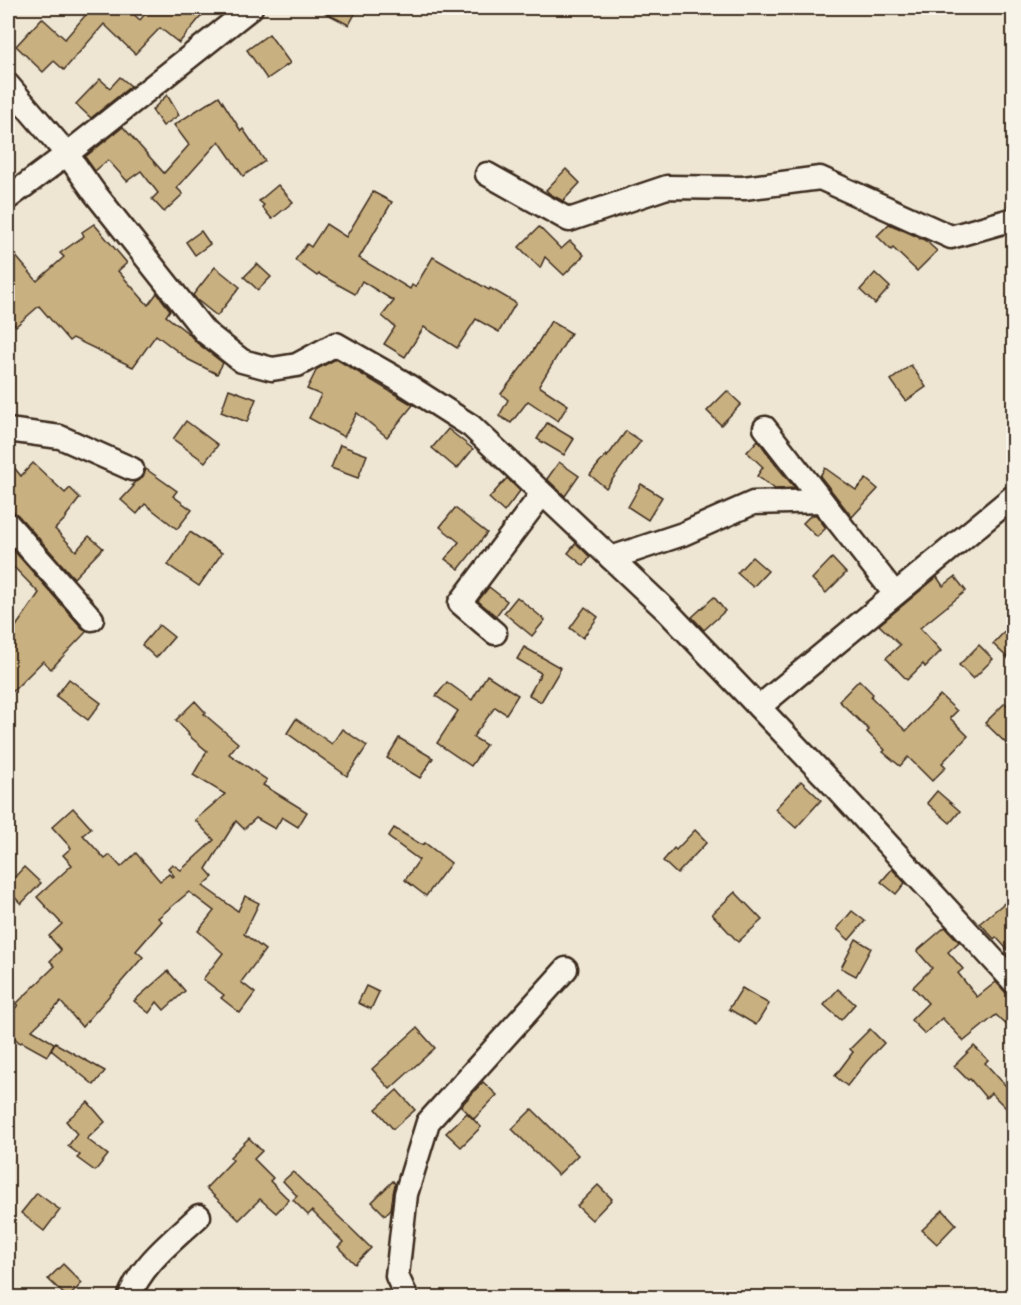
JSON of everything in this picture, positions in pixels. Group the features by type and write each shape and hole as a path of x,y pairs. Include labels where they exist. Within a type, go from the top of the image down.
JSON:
{"street":[{"path":"8,198 251,8"},
{"path":"8,85 67,154 94,192 205,332 243,361 272,369 297,365 336,344 399,380 471,426 667,611 1011,973"},
{"path":"487,174 569,220 667,187 744,188 820,178 951,237 1014,219"},
{"path":"765,428 895,594"},
{"path":"8,430 60,437 132,469"},
{"path":"495,633 460,603 542,494"},
{"path":"759,707 1014,496"},
{"path":"611,558 682,534 753,503 822,501"},
{"path":"8,524 92,619"},
{"path":"407,1298 397,1276 406,1194 428,1122 566,969"},
{"path":"129,1298 132,1287 144,1270 199,1216"}],"building":[{"path":"87,8 127,8 140,20 150,8 208,8 179,43 160,28 135,54 104,24 64,70 54,61 43,72 16,46 42,18 65,39 90,10"},
{"path":"316,8 358,8 349,25"},
{"path":"269,34 290,63 267,79 247,50"},
{"path":"120,77 131,86 91,118 76,104 100,79 110,88"},
{"path":"167,95 179,115 163,126 152,110"},
{"path":"219,96 241,131 243,129 265,161 243,176 219,141 177,188 183,194 164,212 152,199 158,193 141,171 127,181 108,160 95,171 85,157 123,127 164,173 189,145 174,125"},
{"path":"566,169 580,183 563,201 546,190"},
{"path":"278,185 293,202 272,219 259,201"},
{"path":"373,192 392,202 359,258 410,289 412,285 415,287 433,257 516,303 499,332 476,319 457,348 424,327 405,357 384,344 395,327 382,316 394,301 362,281 355,294 319,274 317,276 295,260 307,244 311,247 326,224 346,237"},
{"path":"94,224 127,263 118,271 148,305 157,293 170,310 166,316 223,363 217,374 189,360 156,335 133,367 73,338 69,341 39,306 16,326 8,317 8,247 37,281 64,257 60,253 84,236 82,232"},
{"path":"889,224 921,238 937,251 917,271 877,236"},
{"path":"539,227 561,249 570,241 584,255 564,275 545,257 540,268 519,247"},
{"path":"201,231 210,244 195,255 186,242"},
{"path":"257,264 271,277 258,290 244,277"},
{"path":"215,267 240,287 217,316 193,295"},
{"path":"875,273 890,287 875,304 860,290"},
{"path":"551,321 571,333 539,386 568,405 558,421 528,401 511,423 499,416 508,400 501,394 530,356"},
{"path":"336,359 413,405 387,437 357,413 344,437 309,418 321,395 307,389 317,369"},
{"path":"911,365 926,387 906,401 891,380"},
{"path":"229,389 256,399 247,422 221,412"},
{"path":"727,391 741,404 721,425 707,411"},
{"path":"186,421 218,445 205,462 173,439"},
{"path":"547,423 574,439 564,455 537,439"},
{"path":"448,429 473,449 457,469 432,448"},
{"path":"626,431 641,441 606,488 590,475"},
{"path":"758,440 795,488 775,489 757,476 763,467 747,452"},
{"path":"340,445 367,455 358,478 331,468"},
{"path":"8,460 21,476 33,463 65,493 70,488 80,498 67,517 55,529 76,551 89,536 103,548 74,578 18,515 13,511 8,511"},
{"path":"559,462 579,476 565,496 547,479"},
{"path":"825,468 856,490 866,479 878,489 852,517 820,476"},
{"path":"146,469 177,491 173,496 192,510 177,529 145,504 137,514 121,500 134,486 132,485 140,480"},
{"path":"507,478 520,491 504,512 489,498"},
{"path":"641,484 662,497 648,520 628,507"},
{"path":"455,508 487,533 459,569 445,559 459,542 440,527"},
{"path":"811,515 816,515 826,528 817,537 803,523"},
{"path":"190,532 222,553 199,586 168,565"},
{"path":"576,543 590,557 584,566 568,553"},
{"path":"8,544 87,631 51,669 43,661 8,696 8,638 39,593 8,561"},
{"path":"752,557 768,571 753,587 737,573"},
{"path":"832,558 846,573 826,593 812,579"},
{"path":"937,577 943,586 955,577 966,591 920,628 941,651 907,680 886,658 900,645 879,625"},
{"path":"489,587 507,601 496,616 478,601"},
{"path":"517,597 545,620 532,636 504,613"},
{"path":"714,597 725,611 704,630 692,617"},
{"path":"585,607 598,617 583,638 570,628"},
{"path":"159,625 174,637 156,658 142,645"},
{"path":"1005,631 1014,640 1014,664 993,644"},
{"path":"979,645 993,659 973,679 959,665"},
{"path":"524,647 561,668 541,702 529,695 541,673 517,659"},
{"path":"487,675 518,695 506,714 495,707 473,737 486,745 471,766 437,743 458,711 436,696 447,682 472,700"},
{"path":"69,679 101,703 88,720 56,696"},
{"path":"859,680 873,694 871,697 906,731 940,695 957,711 950,718 968,736 942,763 946,767 932,781 908,757 900,766 883,752 885,750 867,732 869,730 839,701"},
{"path":"195,701 206,713 204,714 238,743 229,754 267,780 263,785 307,812 298,827 282,817 275,829 256,818 244,829 236,821 206,869 213,877 203,886 238,911 245,896 259,903 244,934 265,950 241,982 255,993 240,1013 221,998 224,995 203,979 223,953 198,931 214,911 189,892 158,918 162,921 136,951 143,957 82,1027 61,1002 32,1030 54,1043 47,1056 20,1043 8,1032 8,1017 18,1005 16,1004 55,966 50,961 61,950 49,936 62,924 37,897 72,865 63,855 71,848 52,827 73,808 91,828 83,835 105,859 110,855 121,867 136,853 160,881 169,874 174,876 168,868 172,864 181,870 214,840 195,820 225,794 193,775 207,751 188,735 176,720"},
{"path":"1005,703 1014,711 1014,751 985,723"},
{"path":"296,719 332,744 342,729 367,746 347,776 287,733"},
{"path":"399,738 433,758 420,778 387,758"},
{"path":"801,781 821,800 796,828 775,809"},
{"path":"937,791 960,811 950,823 927,803"},
{"path":"394,828 422,845 425,843 451,863 426,896 405,880 419,860 388,837"},
{"path":"695,830 707,842 677,874 663,861"},
{"path":"24,867 41,883 21,904 8,890 8,884"},
{"path":"892,869 905,883 896,894 881,882"},
{"path":"735,892 762,920 738,942 712,914"},
{"path":"1014,895 1014,957 980,923"},
{"path":"852,911 865,921 849,940 837,929"},
{"path":"945,927 959,942 948,952 963,969 958,973 977,997 996,982 1009,995 1014,995 1014,1032 996,1015 964,1041 942,1018 925,1034 911,1020 928,1003 913,987 932,968 917,951"},
{"path":"856,939 871,948 856,976 841,968"},
{"path":"168,971 185,991 164,1010 157,1002 149,1013 134,1001"},
{"path":"366,986 379,992 371,1009 358,1003"},
{"path":"742,988 769,1004 756,1025 729,1009"},
{"path":"838,989 855,1004 841,1020 824,1005"},
{"path":"417,1028 435,1048 390,1089 372,1069"},
{"path":"870,1029 884,1043 847,1086 835,1076 853,1052 850,1049"},
{"path":"55,1043 105,1071 94,1085 51,1050"},
{"path":"974,1046 988,1060 985,1063 1006,1086 1014,1079 1014,1116 991,1093 986,1098 970,1079 968,1080 954,1066"},
{"path":"483,1082 497,1095 474,1119 461,1106"},
{"path":"397,1090 415,1110 393,1129 376,1109"},
{"path":"88,1102 105,1122 87,1139 108,1155 95,1171 77,1158 80,1155 68,1146 77,1134 66,1121"},
{"path":"532,1109 578,1155 558,1175 512,1129"},
{"path":"467,1113 481,1127 461,1147 446,1133"},
{"path":"249,1138 262,1151 254,1159 273,1178 270,1181 289,1200 276,1213 260,1199 239,1220 206,1188 233,1160 230,1157"},
{"path":"293,1172 371,1248 355,1264 338,1247 343,1242 312,1211 308,1215 293,1200 297,1196 283,1181"},
{"path":"393,1181 395,1184 391,1209 385,1215 372,1202"},
{"path":"598,1185 612,1199 592,1220 577,1206"},
{"path":"37,1193 60,1210 44,1231 21,1213"},
{"path":"943,1210 956,1224 937,1244 922,1230"},
{"path":"63,1264 82,1283 68,1298 48,1279"}]}
